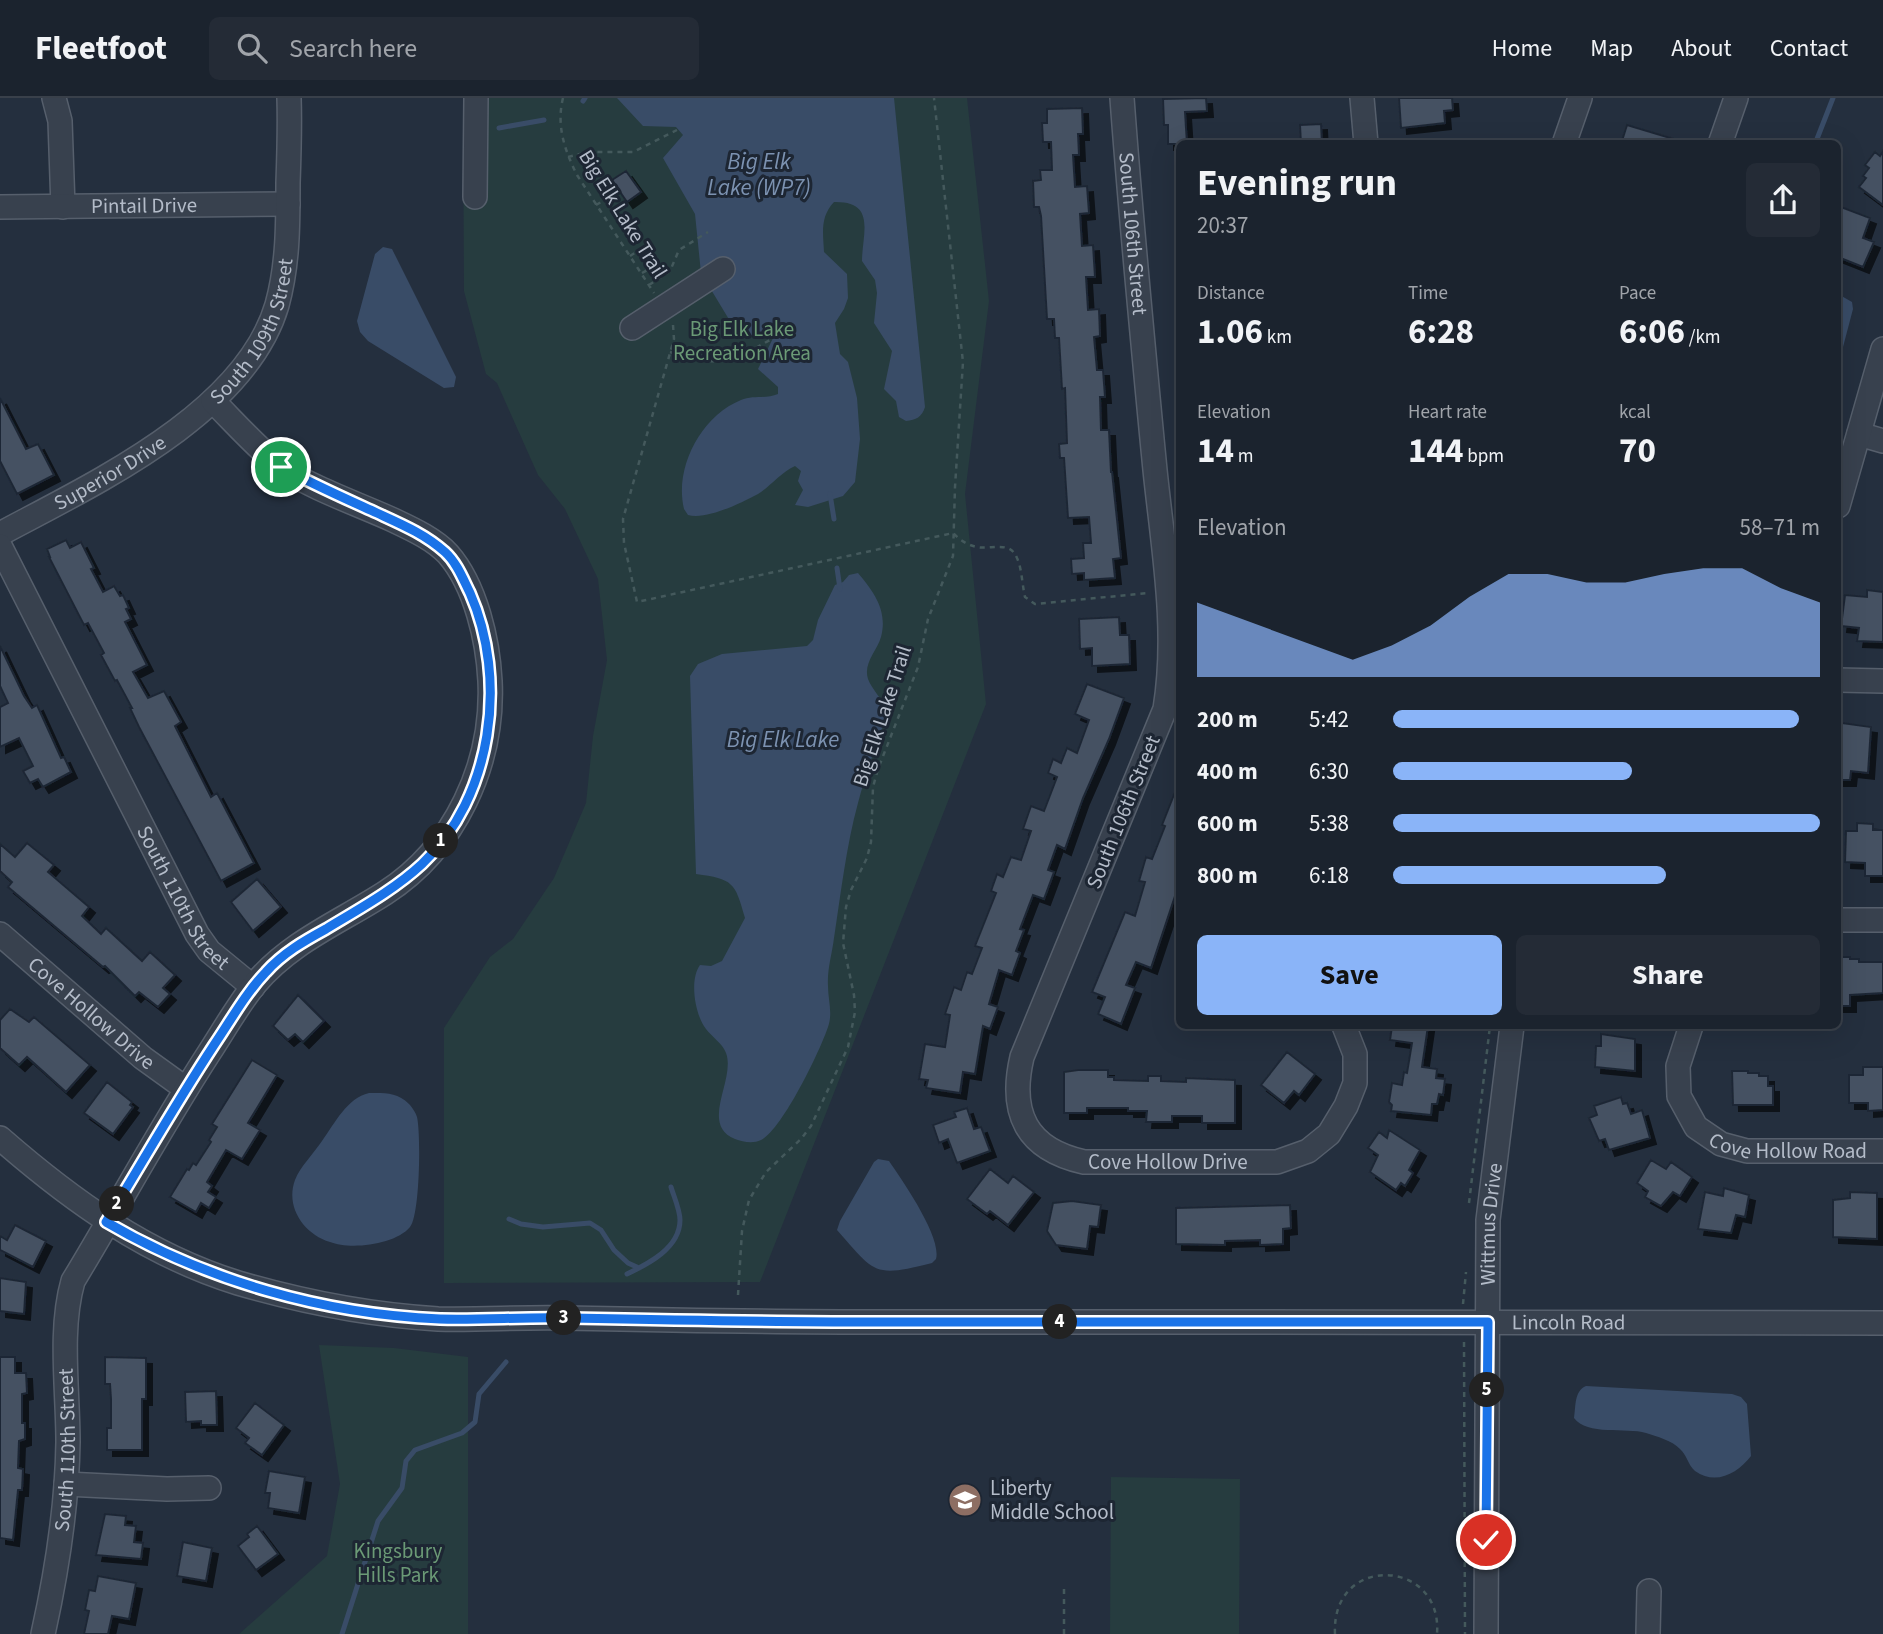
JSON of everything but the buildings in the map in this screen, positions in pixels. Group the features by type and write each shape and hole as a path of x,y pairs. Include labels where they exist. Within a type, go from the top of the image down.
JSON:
{"street":[{"path":"54,98 60,121 63,207"},
{"name":"South 109th Street","path":"253,987 291,948 388,891 424,863 453,825 475,780 488,736 490,688 488,649 479,614 462,576 448,555 410,528 281,467 213,401 251,359 276,307 287,255 289,98"},
{"path":"475,197 476,98"},
{"name":"South 106th Street","path":"1032,1135 1021,1118 1017,1096 1022,1057 1165,709 1171,656 1122,98"},
{"path":"1362,98 1366,140"},
{"path":"1565,140 1580,98"},
{"path":"1721,140 1736,98"},
{"name":"Pintail Drive","path":"0,207 288,204"},
{"path":"632,328 723,269"},
{"path":"1841,496 1883,349"},
{"name":"Superior Drive","path":"0,534 90,486 187,424 213,401"},
{"path":"1859,434 1883,441"},
{"name":"South 110th Street","path":"0,546 197,934 209,951 253,987 186,1089 73,1281 68,1298 66,1484 57,1562 43,1634"},
{"path":"1841,680 1883,681"},
{"path":"1841,920 1883,920"},
{"name":"Cove Hollow Drive","path":"0,934 143,1058 186,1089"},
{"name":"Cove Hollow Drive","path":"1032,1135 1048,1149 1084,1162 1277,1163 1308,1151 1329,1133 1346,1106 1355,1083 1355,1054 1345,1029"},
{"name":"Wittmus Drive","path":"1486,1634 1488,1220 1512,1029"},
{"name":"Cove Hollow Road","path":"1690,1029 1678,1066 1679,1096 1696,1127 1721,1144 1747,1152 1883,1151"},
{"name":"Lincoln Road","path":"0,1138 47,1179 106,1222 168,1255 234,1282 358,1311 402,1316 443,1319 532,1317 811,1322 1883,1323"},
{"path":"66,1484 167,1489 209,1488"},
{"path":"1648,1634 1649,1591"}],"path":[{"name":"Big Elk Lake Trail","path":"563,98 560,120 568,157 654,294"},
{"name":"Big Elk Lake Trail","path":"738,1295 743,1231 749,1200 766,1171 801,1139 811,1126 853,1031 854,995 843,943 846,907 871,842 873,787 918,667 928,619 953,556 963,362 934,98"},
{"path":"568,157 588,152 633,152 677,130"},
{"path":"596,205 620,191"},
{"path":"649,285 670,271 675,257 685,245 708,232"},
{"path":"630,256 641,249 644,253"},
{"path":"641,274 653,267 650,262"},
{"path":"673,324 674,339 623,519 624,543 637,602 953,533 962,542 977,547 1010,548 1016,553 1025,597 1035,604 1165,590"},
{"path":"670,352 701,362 723,363 775,337"},
{"path":"1335,1634 1335,1614 1343,1596 1365,1578 1383,1574 1409,1580 1423,1590 1430,1598 1436,1613 1437,1634"},
{"path":"1064,1634 1065,1587"}],"green space":[{"name":"Big Elk Lake Recreation Area","path":"463,98 967,98 989,301 965,494 986,704 760,1282 444,1283 444,1028 490,957 513,939 554,878 586,803 593,736 607,660 598,579 565,509 538,475 497,383 486,374 464,291"},
{"name":"Kingsbury Hills Park","path":"319,1345 394,1348 468,1357 468,1634 239,1634 327,1556 340,1484"},
{"path":"1111,1477 1240,1479 1239,1634 1110,1634"}],"water":[{"name":"Big Elk Lake (WP7)","path":"617,98 894,98 925,407 918,417 906,421 899,417 896,401 884,389 892,351 874,323 877,293 875,280 862,261 862,213 848,203 834,202 824,219 824,252 847,274 848,298 835,323 840,354 848,362 857,398 860,439 855,482 843,496 808,507 795,505 803,490 798,481 801,471 795,466 758,494 724,510 696,516 688,515 684,509 683,477 687,461 703,431 714,418 741,400 778,394 778,387 758,369 775,334 739,336 701,273 695,214 663,158 683,135 676,127 643,126"},
{"path":"383,247 392,249 456,377 454,387 444,388 368,341 360,332 357,321 375,254"},
{"path":"1841,296 1852,302 1853,309 1841,355"},
{"name":"Big Elk Lake","path":"858,573 878,602 883,619 881,637 869,662 867,673 888,712 861,791 847,853 828,974 829,1022 809,1071 779,1122 761,1140 745,1142 725,1132 720,1123 719,1112 727,1076 726,1053 702,1023 696,1007 694,988 700,965 711,966 722,961 745,918 731,884 718,878 696,874 690,676 698,664 722,654 807,646 813,640 818,620 835,585 843,582 849,575"},
{"path":"369,1093 386,1093 400,1097 410,1105 416,1115 418,1192 413,1220 403,1233 383,1242 349,1246 321,1238 305,1226 295,1209 293,1190 300,1170 342,1112 354,1100"},
{"path":"878,1159 889,1161 927,1223 936,1249 936,1259 932,1263 898,1270 877,1268 868,1263 837,1230"},
{"path":"1586,1386 1732,1394 1741,1397 1747,1404 1751,1456 1740,1468 1726,1476 1711,1477 1695,1471 1682,1451 1664,1439 1638,1431 1597,1429 1580,1424 1574,1418 1577,1395"}],"waterway":[{"path":"1817,140 1833,98"},
{"path":"499,128 544,120"},
{"path":"830,494 834,519"},
{"path":"837,568 840,589"},
{"path":"627,1274 661,1254 675,1239 680,1216 671,1187"},
{"path":"509,1219 521,1224 543,1227 590,1223 601,1230 614,1250 628,1263 639,1268"},
{"path":"342,1634 378,1521 402,1488 406,1461 415,1450 462,1433 475,1422 479,1394 506,1362"}],"place":[{"name":"Liberty Middle School","path":"965,1500"}],"route":[{"path":"281,467 410,528 448,555 462,576 479,614 488,649 488,736 475,780 453,825 424,863 388,891 291,948 253,987 186,1089 106,1222 168,1255 234,1282 358,1311 443,1319 532,1317 811,1322 1488,1322 1486,1540"}]}
